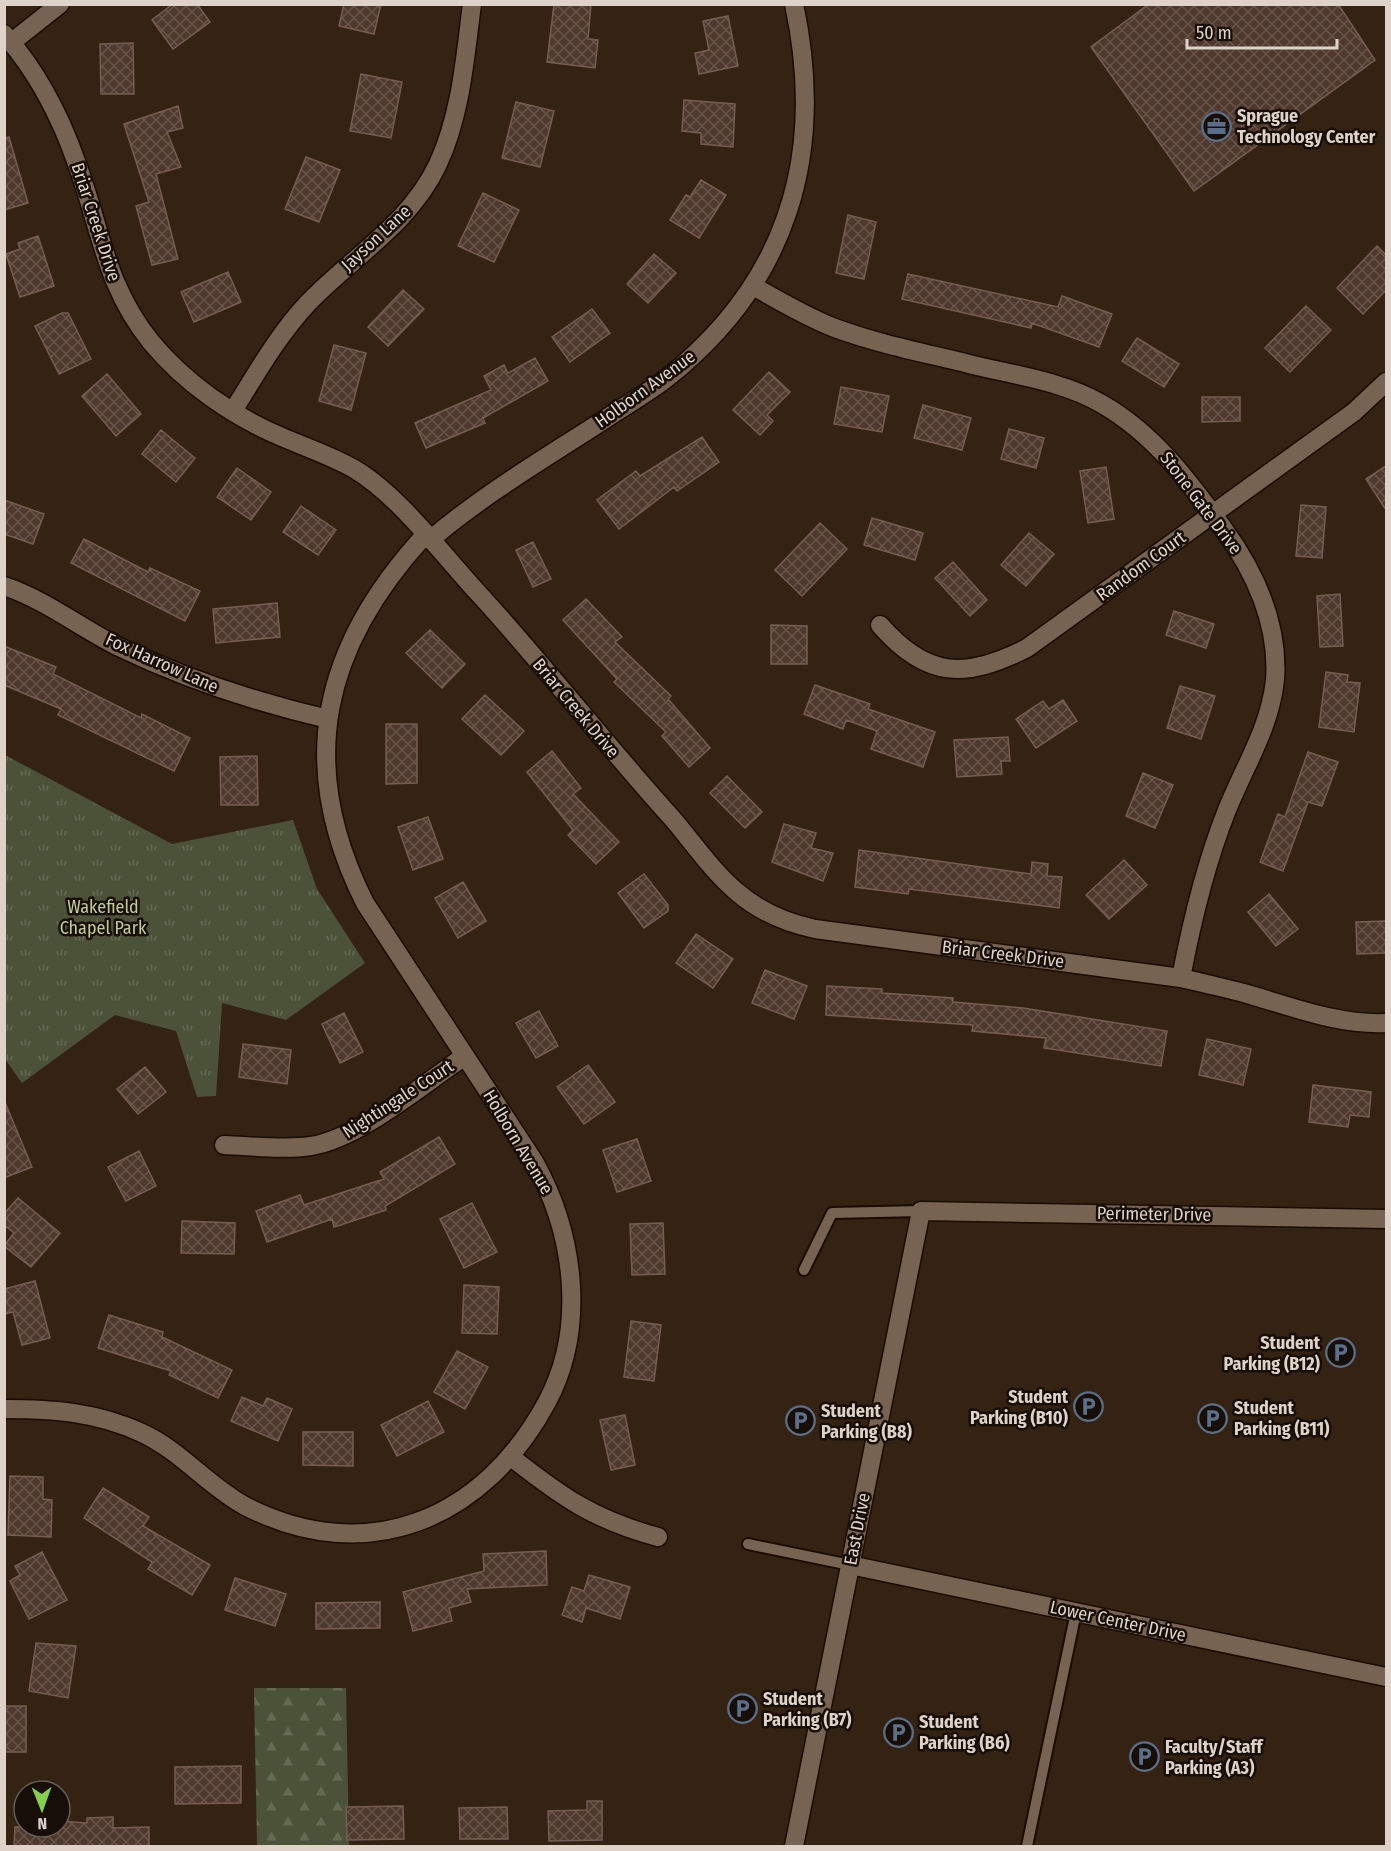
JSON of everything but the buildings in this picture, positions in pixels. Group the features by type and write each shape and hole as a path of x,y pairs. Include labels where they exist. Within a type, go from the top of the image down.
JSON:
{"street":[{"path":"8,38 60,4"},
{"name":"Jayson Lane","path":"232,411 282,336 308,304 397,223 419,196 437,166 450,135 459,97 472,4"},
{"name":"Holborn Avenue","path":"4,1409 81,1412 114,1422 143,1434 175,1452 243,1505 274,1519 304,1528 336,1532 372,1532 405,1526 439,1513 468,1497 512,1457 532,1429 550,1396 562,1361 570,1324 569,1256 561,1221 548,1187 365,903 350,873 337,838 330,805 326,768 328,719 340,669 353,633 385,581 427,537 665,380 727,321 753,286 773,250 788,212 800,163 806,88 802,45 794,4"},
{"name":"Briar Creek Drive","path":"8,38 38,81 61,123 78,166 100,246 132,316 179,371 232,411 358,472 384,491 487,603 727,883 763,910 815,929 1181,978 1236,991 1332,1019 1368,1024 1386,1023"},
{"name":"Stone Gate Drive","path":"753,286 837,329 1064,388 1100,403 1132,424 1158,446 1213,514 1247,565 1268,614 1275,648 1275,680 1269,712 1260,739 1228,807 1208,859 1194,909 1181,978"},
{"name":"Random Court","path":"880,625 897,645 914,658 934,666 953,669 977,667 1003,660 1027,648 1354,412 1386,382"},
{"name":"Fox Harrow Lane","path":"4,586 57,609 114,645 168,670 224,691 328,719"},
{"name":"Nightingale Court","path":"224,1145 308,1146 330,1142 352,1132 465,1056"},
{"name":"Perimeter Drive","path":"921,1211 1386,1219"},
{"name":"East Drive","path":"794,1846 921,1211"},
{"path":"512,1457 564,1498 594,1516 658,1536"},
{"name":"Lower Center Drive","path":"850,1565 1386,1677"}],"lane":[{"path":"804,1270 832,1213 921,1211"},
{"path":"748,1544 850,1565"},
{"path":"1027,1846 1076,1612"}],"green space":[{"name":"Wakefield Chapel Park","path":"5,755 172,844 293,820 317,889 365,963 286,1020 222,1003 216,1096 197,1097 176,1031 115,1015 22,1083 5,1059"},
{"path":"254,1688 346,1688 349,1846 257,1846"}],"place":[{"name":"Sprague Technology Center","path":"1216,126"},
{"name":"Student Parking (B12)","path":"1341,1353"},
{"name":"Student Parking (B10)","path":"1089,1407"},
{"name":"Student Parking (B11)","path":"1213,1418"},
{"name":"Student Parking (B8)","path":"800,1421"},
{"name":"Student Parking (B7)","path":"742,1709"},
{"name":"Student Parking (B6)","path":"898,1732"},
{"name":"Faculty/Staff Parking (A3)","path":"1144,1757"}]}
